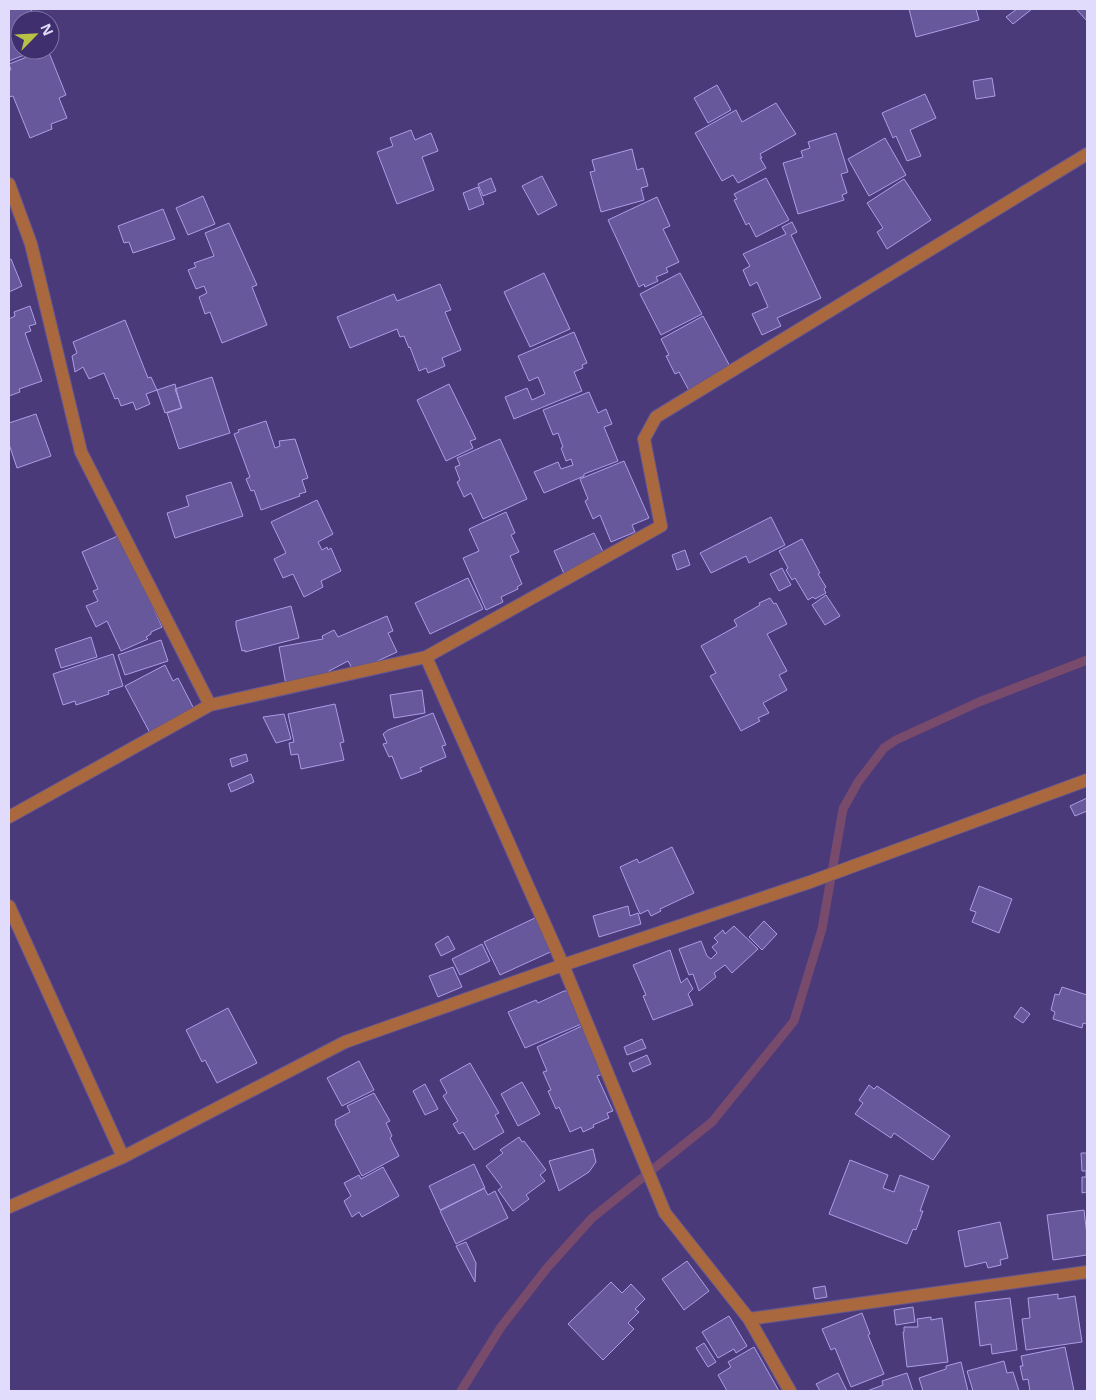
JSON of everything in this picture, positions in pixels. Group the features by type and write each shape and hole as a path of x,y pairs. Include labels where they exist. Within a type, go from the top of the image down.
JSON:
{"street":[{"path":"9,817 210,705 426,657 661,526 644,439 656,417 1087,154"},
{"path":"9,184 31,244 81,452 210,705"},
{"path":"426,657 564,965 665,1214 749,1319 790,1391"},
{"path":"9,1207 123,1157 345,1042 564,965 810,882 1087,780"},
{"path":"9,906 123,1157"},
{"path":"749,1319 1087,1272"}],"building":[{"path":"9,9 31,9 10,10 10,60 12,60 9,61"},
{"path":"909,9 976,9 979,20 916,37"},
{"path":"1017,9 1032,9 1013,24 1006,17"},
{"path":"1076,9 1087,9 1087,21"},
{"path":"19,60 52,60 66,95 59,98 67,118 51,124 52,129 30,138 13,96 9,97 9,71 11,70 9,64"},
{"path":"992,78 995,96 976,99 973,81"},
{"path":"717,85 731,110 708,123 694,98"},
{"path":"925,94 936,118 910,130 921,156 907,161 896,136 893,138 882,113"},
{"path":"776,103 796,134 760,154 762,158 760,158 766,168 738,183 733,175 722,181 695,133 736,110 742,122"},
{"path":"411,130 415,140 431,133 438,151 422,157 434,190 397,204 377,152 393,146 390,138"},
{"path":"836,133 848,172 841,174 847,193 842,195 844,200 798,214 783,163 803,157 801,151 810,148 808,142"},
{"path":"885,138 906,175 869,196 848,159"},
{"path":"632,149 637,170 643,168 648,186 641,188 644,200 601,212 590,172 595,171 592,160"},
{"path":"542,176 557,205 538,215 522,186"},
{"path":"491,178 496,191 483,196 478,184"},
{"path":"766,178 789,220 756,237 749,223 746,225 734,200 737,199 734,194"},
{"path":"904,179 931,220 887,249 877,232 883,228 867,203"},
{"path":"478,187 484,204 469,210 463,193"},
{"path":"203,196 215,224 188,235 176,208"},
{"path":"657,197 670,226 663,229 679,262 666,268 668,272 656,277 658,281 645,287 644,284 639,287 608,220"},
{"path":"163,209 175,239 133,253 129,242 124,243 118,226"},
{"path":"792,222 797,232 791,235 821,298 777,318 781,326 762,335 752,314 768,307 757,282 750,286 743,270 750,266 743,254 786,234 782,227"},
{"path":"229,223 257,285 252,287 267,325 222,343 210,312 205,314 199,297 207,293 204,286 196,289 188,270 196,267 194,263 214,256 205,233"},
{"path":"11,259 22,286 9,292 9,260"},
{"path":"544,273 570,329 530,347 504,292"},
{"path":"680,273 702,314 661,335 640,294"},
{"path":"440,284 451,310 445,312 461,350 442,358 445,366 428,373 426,368 419,371 410,347 404,336 400,337 397,329 350,348 337,317 394,294 397,301"},
{"path":"30,306 36,324 29,326 31,331 25,333 42,381 19,389 20,392 9,396 9,319 15,316 14,312"},
{"path":"703,316 733,372 693,398 679,372 675,374 666,356 669,355 661,339"},
{"path":"125,320 148,378 151,377 157,390 146,394 150,404 136,410 133,402 121,406 118,398 115,399 104,373 89,379 83,367 75,372 72,356 77,353 73,342"},
{"path":"574,332 587,363 582,365 583,368 574,372 582,391 514,419 505,397 527,388 532,400 545,394 538,377 529,381 518,356"},
{"path":"212,377 230,433 179,449 167,413 182,408 175,389"},
{"path":"175,384 181,408 165,413 157,390"},
{"path":"449,384 476,439 470,441 473,448 446,461 417,400"},
{"path":"589,392 598,413 606,409 612,424 604,427 618,461 584,474 584,476 544,493 534,472 558,462 561,469 573,465 571,459 566,461 558,433 553,435 543,410"},
{"path":"36,414 51,456 17,468 9,444 9,423"},
{"path":"266,421 275,448 280,446 279,441 295,439 308,478 302,480 306,492 261,510 254,490 251,491 246,479 250,477 234,434 239,432 238,430"},
{"path":"500,439 527,499 483,519 471,493 464,497 457,482 460,480 455,467 460,465 457,458"},
{"path":"624,461 649,518 632,525 635,532 611,542 600,515 593,519 585,501 588,499 580,479"},
{"path":"231,482 243,516 175,538 167,513 189,506 186,496"},
{"path":"317,500 333,534 318,542 322,550 327,547 328,550 331,548 341,571 321,581 323,587 304,597 293,574 283,578 274,559 286,553 271,522"},
{"path":"506,512 515,533 511,535 519,552 510,556 522,584 517,587 518,589 501,597 503,602 486,610 463,558 479,551 469,529"},
{"path":"771,517 785,545 749,563 746,556 711,573 700,553"},
{"path":"594,533 606,558 565,576 554,551"},
{"path":"122,534 155,604 152,605 162,627 151,632 146,637 148,639 121,651 107,621 96,627 86,606 98,601 93,591 98,589 82,552"},
{"path":"802,539 826,587 824,589 826,593 815,599 813,597 808,600 795,578 792,580 779,551"},
{"path":"685,550 690,565 677,570 672,555"},
{"path":"782,568 791,585 779,591 770,574"},
{"path":"468,578 483,609 430,634 415,603"},
{"path":"826,595 840,616 825,625 812,605"},
{"path":"770,598 774,604 776,603 787,624 767,634 787,671 779,675 787,690 763,703 769,713 758,718 760,721 741,731 710,676 716,673 701,646 737,626 734,620"},
{"path":"291,606 299,638 245,652 245,650 242,651 236,621"},
{"path":"387,616 393,631 388,633 397,652 354,672 348,661 329,671 330,677 286,685 279,647 323,639 322,636 334,630 338,637"},
{"path":"91,637 97,657 61,668 55,649"},
{"path":"161,640 168,661 125,675 118,655"},
{"path":"113,654 123,686 108,691 109,694 76,705 75,701 63,705 53,674"},
{"path":"165,665 173,681 178,678 194,709 150,733 125,686"},
{"path":"422,690 425,713 394,718 390,695"},
{"path":"335,704 344,742 340,743 344,760 301,769 298,754 291,755 289,743 294,742 288,714"},
{"path":"433,713 446,745 442,746 446,757 420,768 422,771 401,779 392,756 389,757 383,744 387,743 383,734 388,730"},
{"path":"284,714 291,739 276,743 263,717"},
{"path":"246,754 248,761 232,767 230,759"},
{"path":"251,774 254,782 231,792 228,784"},
{"path":"1087,798 1087,811 1075,816 1070,806"},
{"path":"672,847 694,893 660,909 661,911 651,916 648,910 640,914 620,867 637,859 639,863"},
{"path":"979,886 1012,899 999,933 972,922 976,912 970,910"},
{"path":"628,906 630,916 638,913 641,924 599,937 593,916"},
{"path":"537,917 557,949 500,975 484,942"},
{"path":"764,921 777,934 762,950 749,937"},
{"path":"734,926 758,949 732,973 725,965 714,973 716,977 699,991 693,974 689,975 679,949 701,941 707,956 711,959 717,953 712,947 718,942 714,938 723,930 725,934"},
{"path":"448,936 455,949 441,956 435,944"},
{"path":"482,944 490,961 460,975 452,959"},
{"path":"670,950 681,983 687,978 693,989 688,994 693,1005 653,1020 643,996 646,995 633,965"},
{"path":"453,967 462,987 438,997 429,976"},
{"path":"1062,987 1087,995 1087,1024 1083,1023 1082,1028 1053,1019 1055,1012 1051,1010 1055,994 1059,995"},
{"path":"564,991 572,991 586,1022 525,1048 508,1012 536,1000 538,1003"},
{"path":"1021,1007 1030,1014 1023,1023 1014,1017"},
{"path":"228,1008 257,1063 217,1083 205,1060 202,1062 186,1030"},
{"path":"586,1024 606,1073 597,1076 613,1111 607,1113 609,1118 593,1125 594,1127 583,1132 581,1127 570,1132 559,1107 556,1109 548,1091 551,1090 543,1072 547,1071 537,1047"},
{"path":"642,1039 646,1048 627,1055 624,1047"},
{"path":"647,1055 651,1064 633,1072 629,1063"},
{"path":"359,1061 374,1090 342,1106 327,1078"},
{"path":"470,1063 499,1113 495,1115 504,1132 474,1150 463,1132 459,1134 453,1124 458,1121 443,1096 447,1093 440,1080"},
{"path":"522,1082 540,1114 518,1126 501,1094"},
{"path":"425,1084 438,1109 425,1115 413,1091"},
{"path":"869,1085 874,1089 877,1086 950,1136 933,1160 894,1133 891,1138 855,1114 863,1103 859,1100"},
{"path":"374,1093 390,1121 386,1123 392,1136 390,1138 399,1156 362,1176 335,1124 335,1120 350,1112 347,1106"},
{"path":"519,1137 546,1170 540,1175 545,1181 526,1195 529,1199 513,1211 498,1190 502,1187 486,1166 503,1153 500,1150"},
{"path":"593,1149 596,1162 589,1172 559,1191 549,1161"},
{"path":"1081,1153 1087,1153 1087,1192 1082,1193 1082,1177 1086,1177 1086,1171 1082,1171"},
{"path":"850,1160 888,1175 883,1188 894,1192 900,1175 929,1186 920,1211 923,1211 916,1230 913,1229 907,1244 829,1214"},
{"path":"474,1164 485,1188 440,1210 429,1186"},
{"path":"383,1167 399,1196 362,1217 359,1212 352,1217 344,1201 351,1196 344,1183 359,1175 361,1179"},
{"path":"484,1188 488,1195 495,1191 508,1218 456,1244 440,1211"},
{"path":"1084,1210 1087,1255 1053,1260 1047,1215"},
{"path":"1000,1222 1008,1258 1000,1260 1001,1265 988,1268 986,1262 965,1267 958,1231"},
{"path":"466,1242 476,1263 475,1282 456,1246"},
{"path":"687,1261 709,1291 684,1310 662,1279"},
{"path":"611,1282 622,1293 631,1284 645,1299 635,1309 639,1312 628,1323 634,1329 603,1360 568,1324"},
{"path":"825,1286 827,1297 815,1299 813,1288"},
{"path":"1058,1294 1058,1299 1075,1296 1082,1342 1026,1350 1022,1319 1030,1318 1028,1298"},
{"path":"1010,1298 1017,1350 992,1354 991,1344 980,1346 975,1302"},
{"path":"913,1307 915,1322 896,1325 894,1310"},
{"path":"862,1313 870,1334 868,1335 884,1374 851,1387 835,1348 831,1350 822,1329"},
{"path":"729,1316 747,1346 736,1353 734,1349 718,1358 702,1332"},
{"path":"931,1317 931,1320 942,1318 948,1362 907,1367 904,1327 918,1327 917,1319"},
{"path":"704,1343 716,1362 708,1367 696,1348"},
{"path":"754,1347 779,1391 727,1391 718,1375 731,1367 728,1362"},
{"path":"1065,1347 1074,1391 1030,1391 1028,1379 1023,1380 1020,1366 1023,1366 1021,1356"},
{"path":"1004,1361 1007,1373 1013,1372 1019,1391 973,1391 967,1371"},
{"path":"961,1362 968,1391 923,1391 919,1378 946,1369 946,1366"},
{"path":"838,1373 847,1391 820,1391 816,1384"},
{"path":"907,1373 913,1391 867,1391 883,1385 882,1381"}],"waterway":[{"path":"461,1391 501,1327 547,1268 592,1218 712,1122 794,1021 822,929 843,809 858,782 884,748 896,740 979,702 1087,660"}]}
